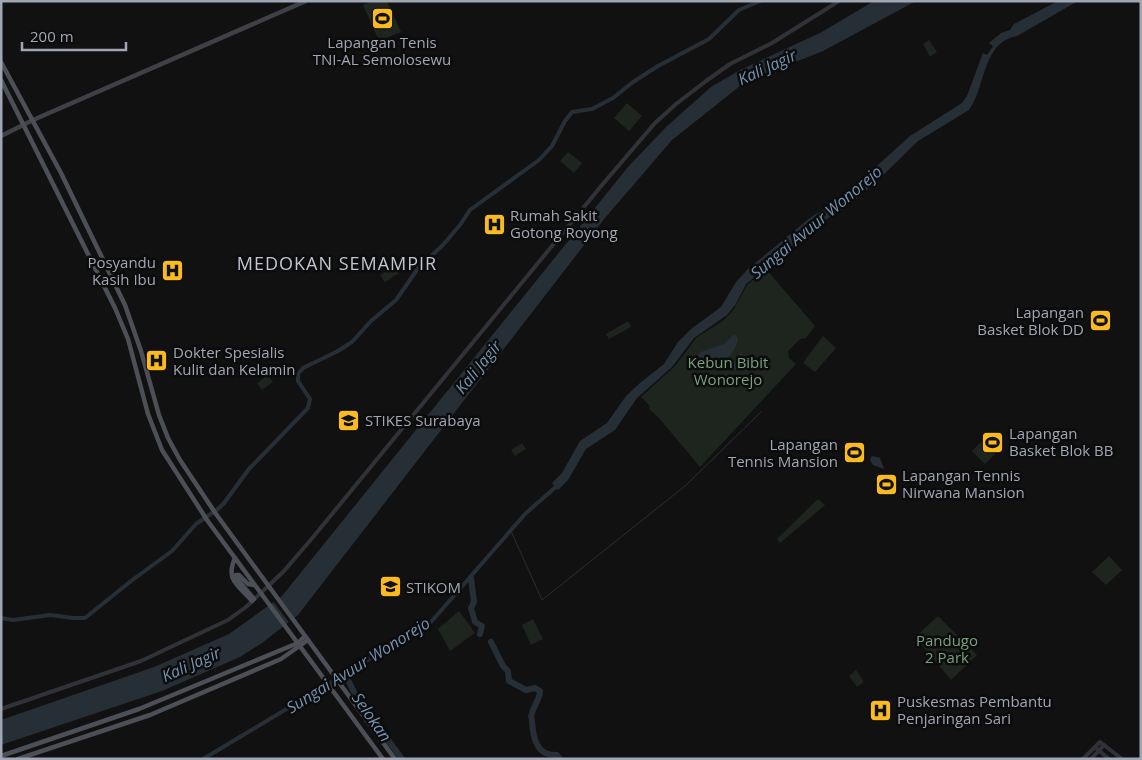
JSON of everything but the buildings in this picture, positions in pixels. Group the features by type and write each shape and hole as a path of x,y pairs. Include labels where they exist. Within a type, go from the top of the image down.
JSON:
{"main road":[{"path":"1,136 33,120 306,1"},
{"path":"1,62 90,232 131,322 159,415 168,438 188,473 216,514 395,759"},
{"path":"1,80 88,250 120,320 130,346 148,414 162,450 203,514 383,759"},
{"path":"81,238 86,237 90,232"},
{"path":"88,250 91,245 96,245"},
{"path":"235,558 231,568 231,577 253,600"},
{"path":"253,600 236,575 239,575 248,584 255,586"},
{"path":"18,759 143,718 281,659 306,638"},
{"path":"1,756 139,709 299,644"},
{"path":"139,709 143,718"},
{"path":"66,735 69,742"}],"street":[{"path":"1,709 158,654 228,620 253,600 284,571 319,530 655,123 676,104 730,64 772,43 839,1"},
{"path":"1083,759 1095,747 1102,744"},
{"path":"1091,759 1099,751 1102,744"},
{"path":"1102,744 1122,759"},
{"path":"1095,747 1109,759"}],"green space":[{"name":"Lapangan Tenis TNI-AL Semolosewu","path":"372,1 387,1 401,32 379,41 363,5"},
{"path":"929,40 937,52 930,57 923,44"},
{"path":"627,103 642,116 629,131 614,118"},
{"path":"568,152 582,163 574,173 560,161"},
{"path":"394,267 399,273 385,282 380,275"},
{"name":"Kebun Bibit Wonorejo","path":"766,269 815,326 806,338 800,339 788,351 789,358 796,364 700,467 649,409 650,406 641,397 676,365 697,337 723,321 734,309 747,285"},
{"name":"Lapangan Basket Blok DD","path":"1105,311 1110,317 1094,331 1090,325"},
{"path":"628,321 631,327 609,339 606,334"},
{"path":"823,336 836,348 815,372 803,363"},
{"path":"268,375 273,382 262,390 257,383"},
{"path":"991,432 1004,445 985,464 972,451"},
{"path":"522,443 526,449 515,456 511,450"},
{"name":"Lapangan Tennis Mansion","path":"851,443 863,456 857,463 844,450"},
{"name":"Lapangan Tennis Nirwana Mansion","path":"882,475 897,488 890,495 876,481"},
{"path":"818,499 825,505 780,543 777,539"},
{"path":"1109,556 1122,570 1106,585 1092,572"},
{"path":"459,611 475,633 450,651 438,629"},
{"name":"Pandugo 2 Park","path":"938,616 977,655 951,680 915,637"},
{"path":"533,619 543,639 531,645 522,625"},
{"path":"856,670 864,682 857,687 849,676"}],"water":[{"name":"Kali Jagir","path":"874,1 916,1 823,51 745,82 672,140 605,218 298,615 262,643 240,657 162,691 1,745 1,720 154,667 229,634 282,596 628,167 666,127 711,87 740,70 820,33"},
{"name":"Sungai Avuur Wonorejo","path":"1058,1 1078,1 1017,36 1006,40 997,47 986,67 979,90 969,110 918,141 849,205 811,229 746,284 736,304 727,315 694,338 672,367 637,398 615,430 586,449 568,480 558,490 552,483 562,473 580,441 607,423 626,396 664,364 678,342 691,329 721,307 736,282 748,269 811,217 837,202 910,136 962,103 967,96 983,53 987,55 993,46 989,43 1001,33 1010,30 1014,24"},
{"path":"734,334 738,338 737,344 730,356 713,366 700,365 698,355 701,352 724,344"},
{"path":"741,352 745,360 749,361 753,366 753,369 747,371 729,369 728,367 736,361"},
{"path":"872,456 880,458 884,469 873,465 870,460"}],"pier":[{"path":"278,595 296,620 290,624 272,600"}],"waterway":[{"path":"1,618 13,620 50,615 85,618 172,551 196,524 224,503 249,469 308,408 310,399 298,381 298,374 303,368 352,342 371,321 396,300 419,267 442,246 470,210 539,160 552,146 572,112 592,109 613,98 658,66 709,39 739,10 760,1"},
{"path":"511,531 542,600 685,486 761,412"},
{"name":"Sungai Avuur Wonorejo","path":"203,759 357,667 400,638 431,622 525,514 558,485"},
{"name":"Selokan","path":"471,578 474,602 471,608 475,622 482,626 480,634"},
{"name":"Selokan","path":"491,642 503,666 508,671 509,681 526,690 535,688 540,691 531,716 533,733 540,749 557,755 560,759"},
{"name":"Selokan","path":"345,674 356,696 402,759"}],"place":[{"name":"Lapangan Tenis TNI-AL Semolosewu","path":"382,19"},
{"name":"Rumah Sakit Gotong Royong","path":"494,224"},
{"name":"Posyandu Kasih Ibu","path":"172,271"},
{"name":"Lapangan Basket Blok DD","path":"1100,321"},
{"name":"Dokter Spesialis Kulit dan Kelamin","path":"157,361"},
{"name":"STIKES Surabaya","path":"349,420"},
{"name":"Lapangan Basket Blok BB","path":"993,442"},
{"name":"Lapangan Tennis Mansion","path":"854,453"},
{"name":"Lapangan Tennis Nirwana Mansion","path":"886,484"},
{"name":"STIKOM","path":"390,587"},
{"name":"Puskesmas Pembantu Penjaringan Sari","path":"881,710"}],"district":[{"name":"MEDOKAN SEMAMPIR","path":"337,263"}]}
